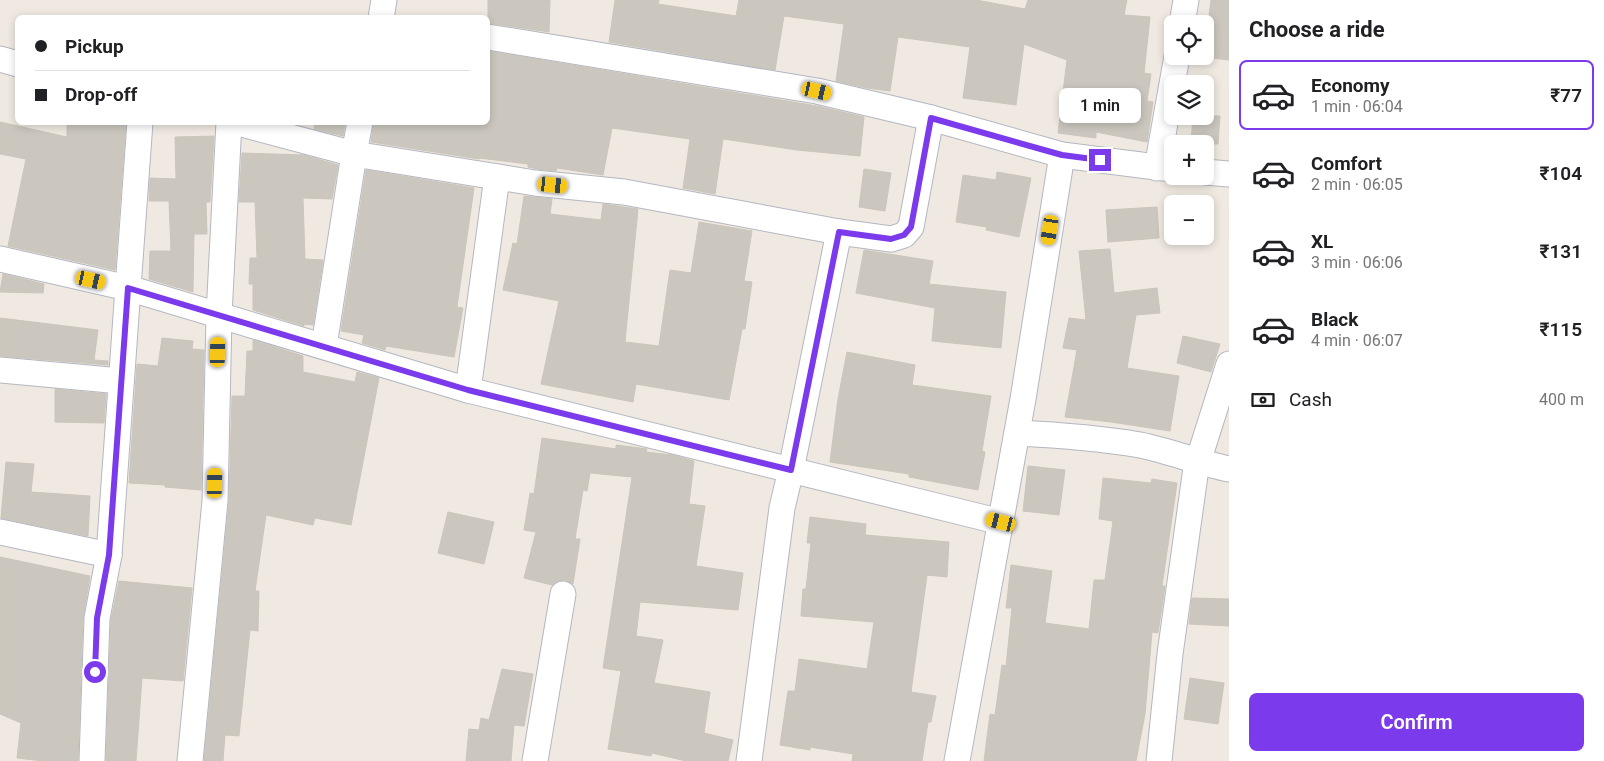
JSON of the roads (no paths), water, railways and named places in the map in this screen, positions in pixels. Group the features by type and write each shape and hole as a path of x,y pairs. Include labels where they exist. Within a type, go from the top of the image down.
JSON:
{"street":[{"path":"382,15 384,0"},
{"path":"1184,15 1186,0"},
{"path":"490,37 817,91 931,118 1062,155 1164,169"},
{"path":"0,60 15,63"},
{"path":"1169,135 1176,65"},
{"path":"245,125 354,154 535,183 624,192 839,232 891,239 904,235 911,227 931,118"},
{"path":"92,761 97,618 109,555 140,125"},
{"path":"190,761 215,501 219,315 229,125"},
{"path":"324,346 359,125"},
{"path":"957,761 1017,433 1062,155"},
{"path":"1214,173 1229,174"},
{"path":"468,390 497,177"},
{"path":"748,761 782,508 839,232"},
{"path":"0,259 128,288 468,390 1001,522"},
{"path":"1159,761 1170,654 1198,461 1229,364"},
{"path":"0,370 121,381"},
{"path":"1017,433 1062,435 1140,445 1229,469"},
{"path":"0,532 109,555"},
{"path":"535,761 563,594"}]}
